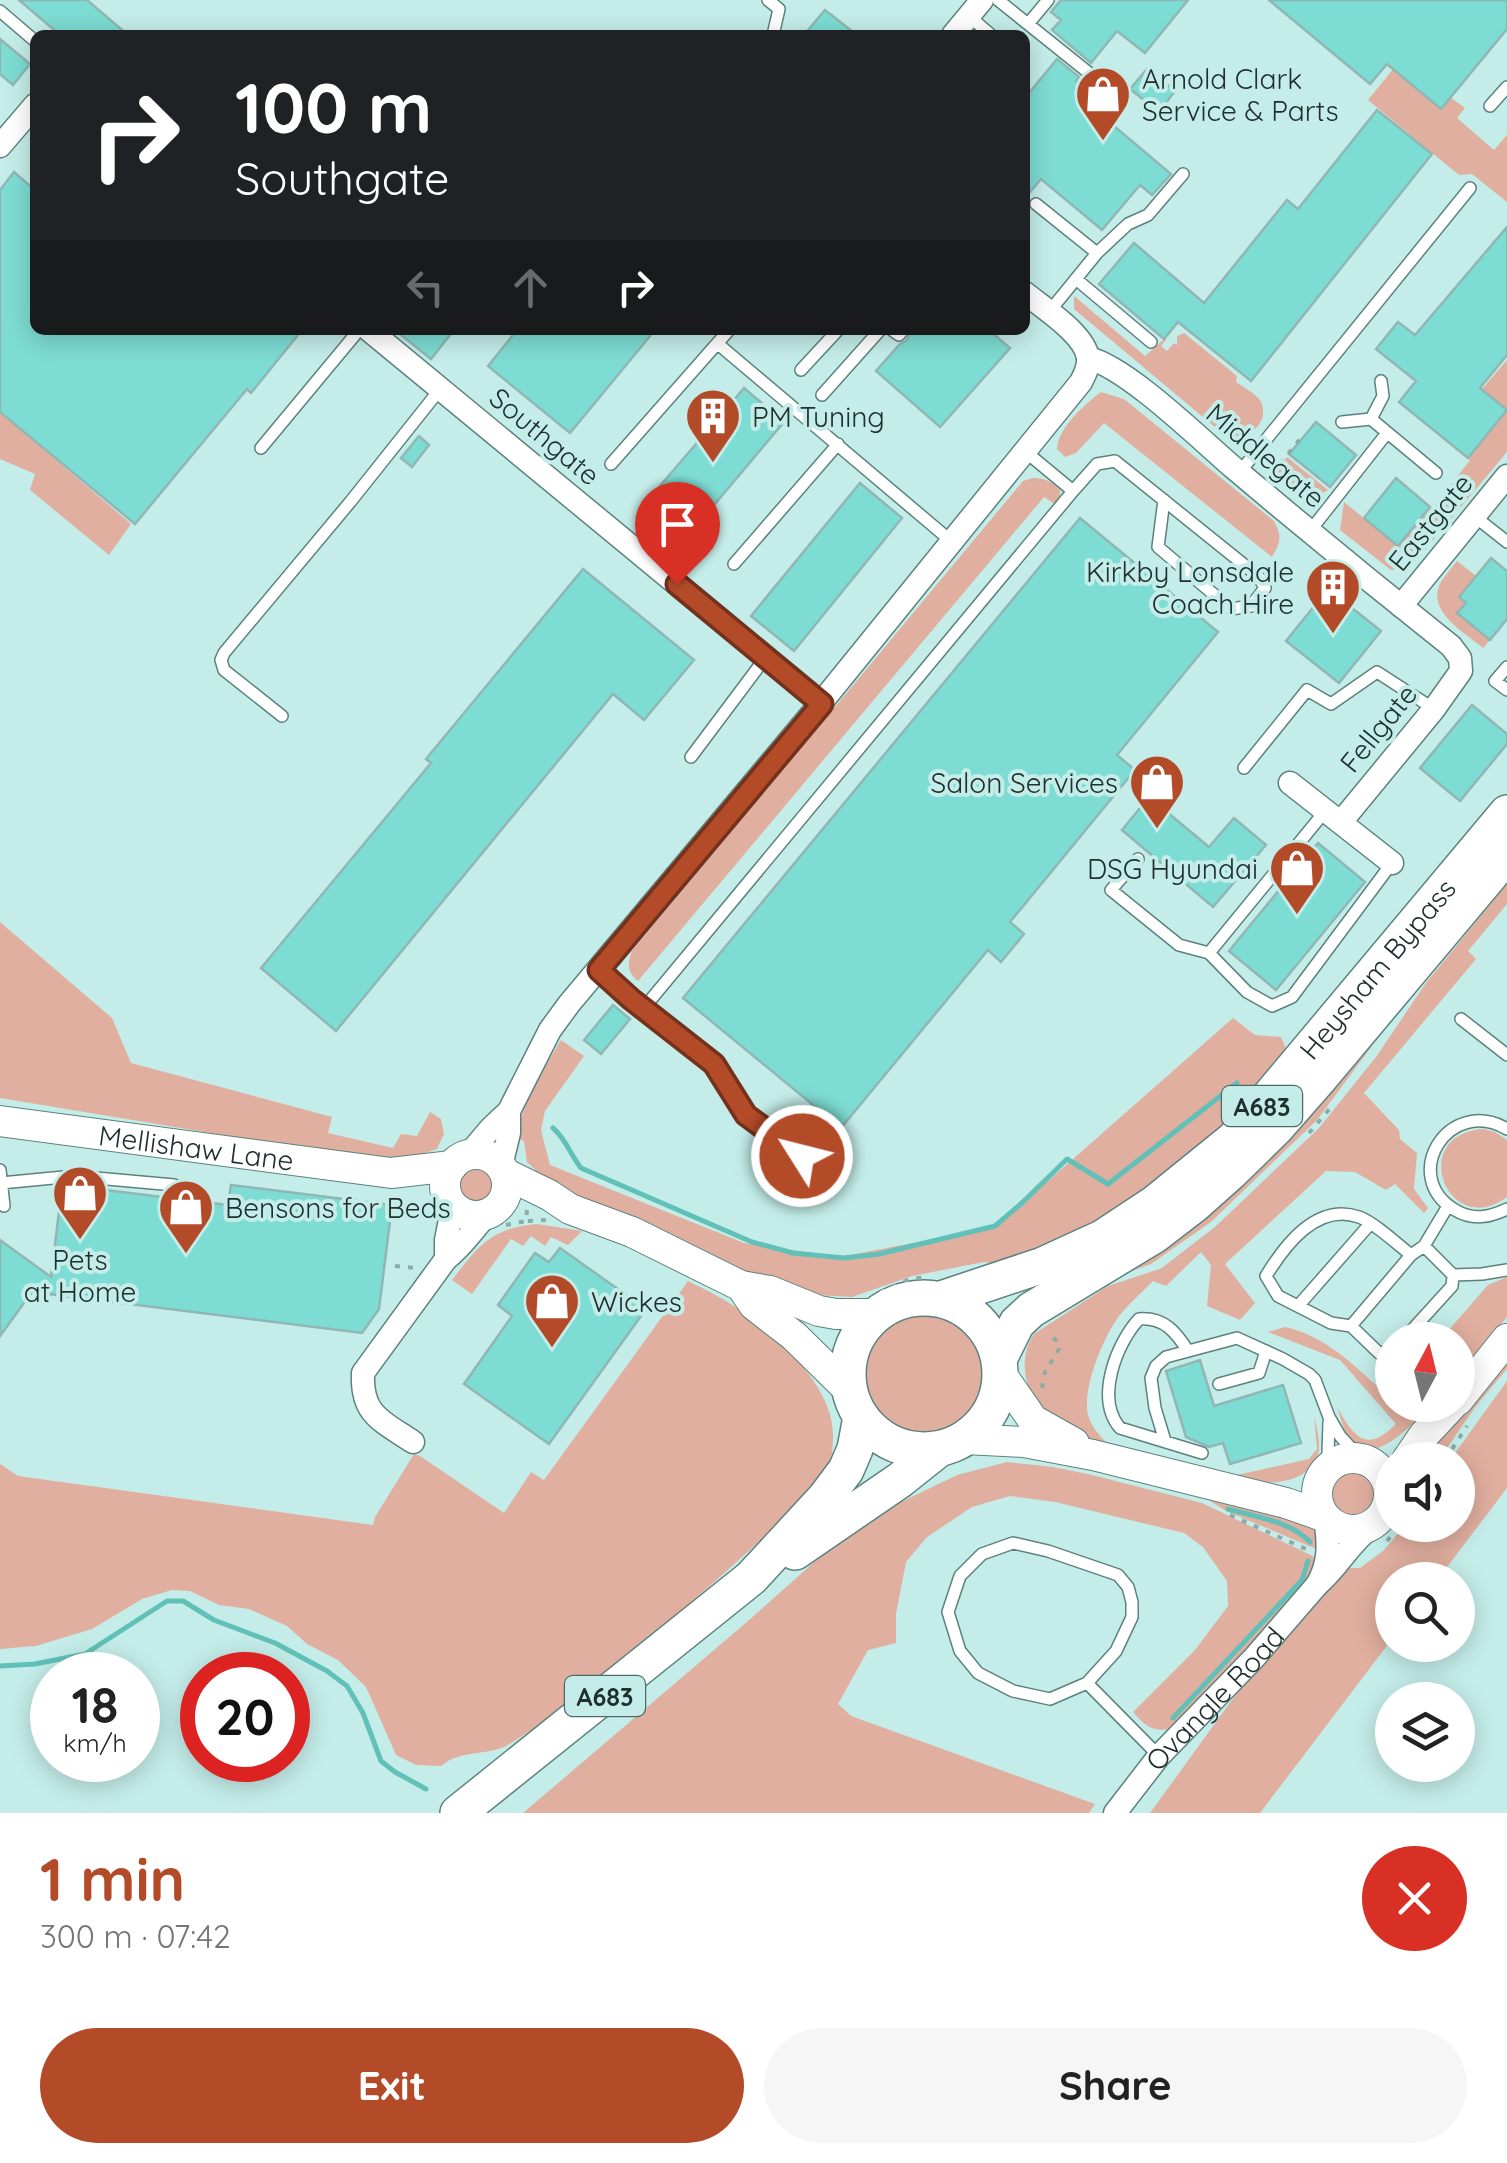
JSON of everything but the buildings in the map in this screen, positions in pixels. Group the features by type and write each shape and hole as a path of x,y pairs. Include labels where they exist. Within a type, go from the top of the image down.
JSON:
{"highway":[{"name":"Heysham Bypass","path":"941,1287 1044,1266 1102,1238 1155,1203 1234,1139 1507,813"},
{"name":"Heysham Bypass","path":"1000,1367 1017,1323 1031,1310 1155,1235 1276,1128 1507,854"},
{"name":"A683","path":"752,1578 825,1498 856,1449 856,1404 848,1370 852,1349 878,1303 918,1298 941,1287"},
{"path":"941,1287 979,1320 992,1338 1000,1367"},
{"name":"A683","path":"458,1813 752,1578 980,1426 998,1394 1000,1367"},
{"path":"856,1404 876,1433 895,1444 916,1450 952,1444"}],"main road":[{"name":"Mellishaw Lane","path":"0,1121 390,1173 411,1184 455,1181"},
{"path":"570,1209 470,1215 455,1181 488,1156 503,1170 570,1209 632,1232 741,1286 770,1291 836,1314 878,1303"},
{"path":"493,1211 506,1192 503,1170"},
{"path":"741,1286 754,1304 794,1336 856,1404"},
{"path":"1475,1378 1507,1339"},
{"path":"1000,1367 1033,1420 1093,1456"},
{"path":"1420,1442 1438,1422"},
{"path":"952,1444 1024,1442 1093,1456 1226,1501 1324,1516 1342,1529 1352,1531 1375,1523"},
{"path":"1226,1501 1294,1485 1324,1473 1340,1460 1375,1456"},
{"path":"1361,1459 1375,1467"},
{"path":"1324,1473 1316,1495 1324,1516"}],"street":[{"path":"957,30 979,5"},
{"path":"0,146 30,110"},
{"name":"Middlegate","path":"1030,297 1079,338 1088,358 1101,361 1135,385 1451,646 1460,658 1461,671"},
{"name":"Southgate","path":"375,335 822,704"},
{"path":"446,1258 455,1181 491,1128 509,1111 550,1030 1026,452 1081,382 1088,358"},
{"name":"Eastgate","path":"1400,606 1474,516 1504,486"},
{"name":"Fellgate","path":"1333,816 1434,708 1461,671"},
{"path":"1290,784 1392,863"},
{"path":"503,1170 509,1111"},
{"path":"413,1442 380,1419 364,1402 364,1374 446,1258 493,1211"},
{"name":"Ovangle Road","path":"1317,1586 1328,1558 1324,1516"},
{"name":"Ovangle Road","path":"1114,1813 1159,1756 1254,1658 1334,1569 1352,1543 1372,1526"}],"lane":[{"path":"768,0 779,9 774,30"},
{"path":"1028,24 1048,0"},
{"path":"979,5 1028,24 1104,86"},
{"path":"979,5 989,30"},
{"path":"0,12 30,36"},
{"path":"1490,106 1507,87"},
{"path":"1049,312 1098,253 1128,224 1148,216 1183,174"},
{"path":"1239,473 1470,188"},
{"path":"1036,204 1098,253"},
{"path":"1076,279 1151,342"},
{"path":"262,448 354,335"},
{"path":"611,464 726,335"},
{"path":"801,370 833,335"},
{"path":"822,395 876,335"},
{"path":"718,344 950,541"},
{"path":"1371,420 1383,396 1382,381"},
{"path":"282,716 224,670 224,652 440,388"},
{"path":"1342,422 1371,420 1436,473"},
{"path":"1310,531 1387,432"},
{"path":"734,564 838,444"},
{"path":"1026,452 1073,490"},
{"path":"644,1008 1098,464 1115,461 1164,500 1258,576 1266,588 1251,606 1231,610 1158,547 1164,500"},
{"path":"1474,516 1507,542"},
{"path":"691,756 766,657"},
{"path":"1507,666 1495,681 1507,690"},
{"path":"1244,768 1307,690 1331,704 1377,672 1434,708"},
{"path":"1208,953 1333,816"},
{"path":"1138,859 1111,890 1179,945 1208,953 1248,992 1272,1006 1292,997 1392,863"},
{"path":"599,970 714,1064 746,1115 831,1176"},
{"path":"1461,1019 1507,1055"},
{"path":"1506,1126 1473,1120 1444,1134 1435,1148 1431,1179 1448,1206 1462,1214 1477,1218 1493,1216 1507,1208"},
{"path":"0,1170 4,1206"},
{"path":"1,1183 74,1176 174,1185"},
{"path":"1351,1326 1411,1255 1424,1246 1448,1206"},
{"path":"1375,1348 1351,1326 1331,1323 1278,1296 1266,1276 1282,1249 1319,1218 1338,1213 1362,1218 1411,1255"},
{"path":"1298,1306 1370,1224"},
{"path":"1424,1246 1454,1275 1507,1270"},
{"path":"1419,1322 1452,1286 1454,1275"},
{"path":"1188,1352 1164,1323 1139,1319 1126,1333 1114,1364 1108,1394 1111,1418 1120,1428 1202,1453"},
{"path":"1165,1440 1155,1408 1152,1378 1156,1366 1166,1357 1237,1338 1303,1369 1315,1380 1340,1436 1361,1459"},
{"path":"1219,1384 1260,1373 1266,1351"},
{"path":"1324,1473 1329,1417"},
{"path":"1013,1543 1048,1550 1118,1575 1128,1587 1132,1617 1116,1652 1087,1684 1050,1699 1013,1691 978,1673 960,1651 948,1612 960,1576 982,1554 1013,1543"},
{"path":"1087,1684 1159,1756"}],"path":[{"path":"1272,474 1300,438"},
{"path":"395,1266 423,1269"},
{"path":"878,1303 910,1280 941,1287"},
{"path":"1039,1331 1059,1343 1040,1394"},
{"path":"1226,1501 1322,1556"}],"shaded area":[{"path":"1449,0 1450,97 1465,108 1457,118 1494,150 1507,135 1507,202 1472,174 1459,175 1368,100"},
{"path":"1074,296 1145,356 1167,338 1161,346 1167,351 1174,343 1177,345 1177,336 1184,333 1259,399 1263,410 1259,425 1239,436 1222,433 1074,309"},
{"path":"1507,360 1507,410 1482,389"},
{"path":"1101,392 1124,399 1274,521 1279,539 1272,557 1104,423 1076,453 1065,457 1057,449 1062,433"},
{"path":"1507,410 1507,452 1409,567 1391,570 1340,530 1344,502 1398,546 1433,508"},
{"path":"0,412 131,524 109,555 30,490 35,474 0,459"},
{"path":"1287,457 1328,490 1306,503 1273,474"},
{"path":"1033,478 1054,484 1060,490 1060,499 1055,504 1044,497 638,981 629,968 632,951 1023,481"},
{"path":"1457,561 1476,576 1459,597 1466,603 1457,613 1490,640 1483,648 1449,620 1438,602 1441,582"},
{"path":"1507,884 1507,904 1468,951 1476,959 1364,1093 1399,1130 1400,1139 1417,1153 1414,1189 1428,1208 1424,1213 1395,1184 1386,1190 1355,1172 1326,1171 1225,1264 1255,1303 1240,1320 1207,1306 1211,1265 1201,1252 1166,1286 1153,1281 1127,1307 1113,1325 1095,1364 1088,1391 1088,1415 1106,1442 1228,1477 1309,1459 1317,1449 1314,1415 1319,1448 1312,1466 1283,1481 1224,1478 1107,1447 1064,1428 1047,1415 1026,1378 1026,1355 1034,1334 1108,1286 1162,1268 1216,1226 1319,1128 1376,1057 1426,983"},
{"path":"0,922 112,1018 131,1063 332,1117 328,1133 393,1148 401,1134 417,1136 430,1112 441,1119 444,1134 437,1149 425,1153 425,1160 386,1162 0,1098"},
{"path":"1409,991 1317,1120 1211,1222 1151,1264 1118,1276"},
{"path":"1233,1018 1255,1035 1281,1037 1288,1053 1220,1130 1108,1223 1004,1265 984,1262 912,1276 852,1297 815,1295 756,1276 557,1190 527,1162 524,1141 517,1138 528,1100 561,1040 584,1056 545,1111 541,1130 550,1165 744,1243 840,1257 996,1227"},
{"path":"1483,1129 1507,1140 1507,1197 1486,1207 1468,1206 1453,1196 1444,1182 1441,1165 1446,1148 1460,1135"},
{"path":"477,1167 490,1172 495,1185 490,1198 477,1203 464,1198 459,1185 464,1172"},
{"path":"537,1224 582,1231 568,1245 551,1237 545,1246 531,1236 523,1246 511,1239 472,1294 452,1280 487,1240 508,1230"},
{"path":"1507,1277 1507,1317 1475,1355 1475,1322 1456,1322 1488,1285"},
{"path":"688,1281 756,1322 814,1381 831,1416 833,1444 828,1472 799,1506 682,1610 565,1705 511,1743 458,1757 441,1766 416,1765 396,1755 366,1687 338,1660 307,1644 287,1626 249,1609 219,1605 190,1591 172,1590 142,1599 92,1629 36,1646 0,1649 0,1464 18,1476 373,1525 414,1454 504,1513 531,1472 544,1480"},
{"path":"924,1314 947,1319 966,1332 979,1351 984,1374 979,1397 966,1416 947,1429 924,1434 901,1429 882,1416 869,1397 864,1374 869,1351 882,1332 901,1319"},
{"path":"1285,1327 1324,1343 1375,1384 1375,1400 1340,1360 1268,1332"},
{"path":"1507,1357 1507,1369 1475,1407 1475,1393"},
{"path":"1507,1381 1507,1488 1475,1530 1475,1442 1463,1442"},
{"path":"1337,1407 1349,1427 1362,1438 1377,1438 1396,1424 1414,1422 1390,1442 1375,1442 1375,1448 1363,1449 1347,1436"},
{"path":"1450,1422 1465,1422 1451,1442 1432,1442"},
{"path":"1007,1462 1092,1475 1202,1503 1319,1559 1298,1595 1174,1728 1161,1730 1146,1725 1133,1712 1195,1650 1228,1606 1227,1581 1203,1547 1184,1533 1055,1502 1010,1496 972,1507 927,1537 906,1562 896,1614 896,1643 868,1650 838,1704 851,1716 1095,1804 1089,1813 523,1813 858,1523 957,1475"},
{"path":"1343,1472 1361,1472 1374,1485 1374,1503 1361,1516 1343,1516 1330,1503 1330,1485"},
{"path":"1204,1497 1305,1523 1317,1533 1321,1551 1226,1511"},
{"path":"1391,1542 1466,1542 1451,1562 1375,1562 1375,1661 1260,1813 1150,1813 1258,1664 1342,1568 1360,1568"}],"waterway":[{"path":"553,1128 581,1168 752,1242 793,1253 844,1258 879,1254 995,1226 1067,1159 1108,1184 1237,1083"},
{"path":"1228,1509 1283,1524 1310,1542"},
{"path":"1173,1718 1302,1580 1308,1561"},
{"path":"0,1666 85,1654 167,1601 183,1601 214,1620 275,1643 347,1686 363,1713 381,1761 426,1789"}],"place":[{"name":"Arnold Clark Service & Parts","path":"1103,143"},
{"name":"PM Tuning","path":"713,465"},
{"name":"Kirkby Lonsdale Coach Hire","path":"1333,636"},
{"name":"Salon Services","path":"1157,831"},
{"name":"DSG Hyundai","path":"1297,917"},
{"name":"Pets at Home","path":"80,1242"},
{"name":"Bensons for Beds","path":"186,1256"},
{"name":"Wickes","path":"552,1350"}],"route":[{"path":"677,584 822,704 599,970 714,1064 746,1115 802,1156"}]}
